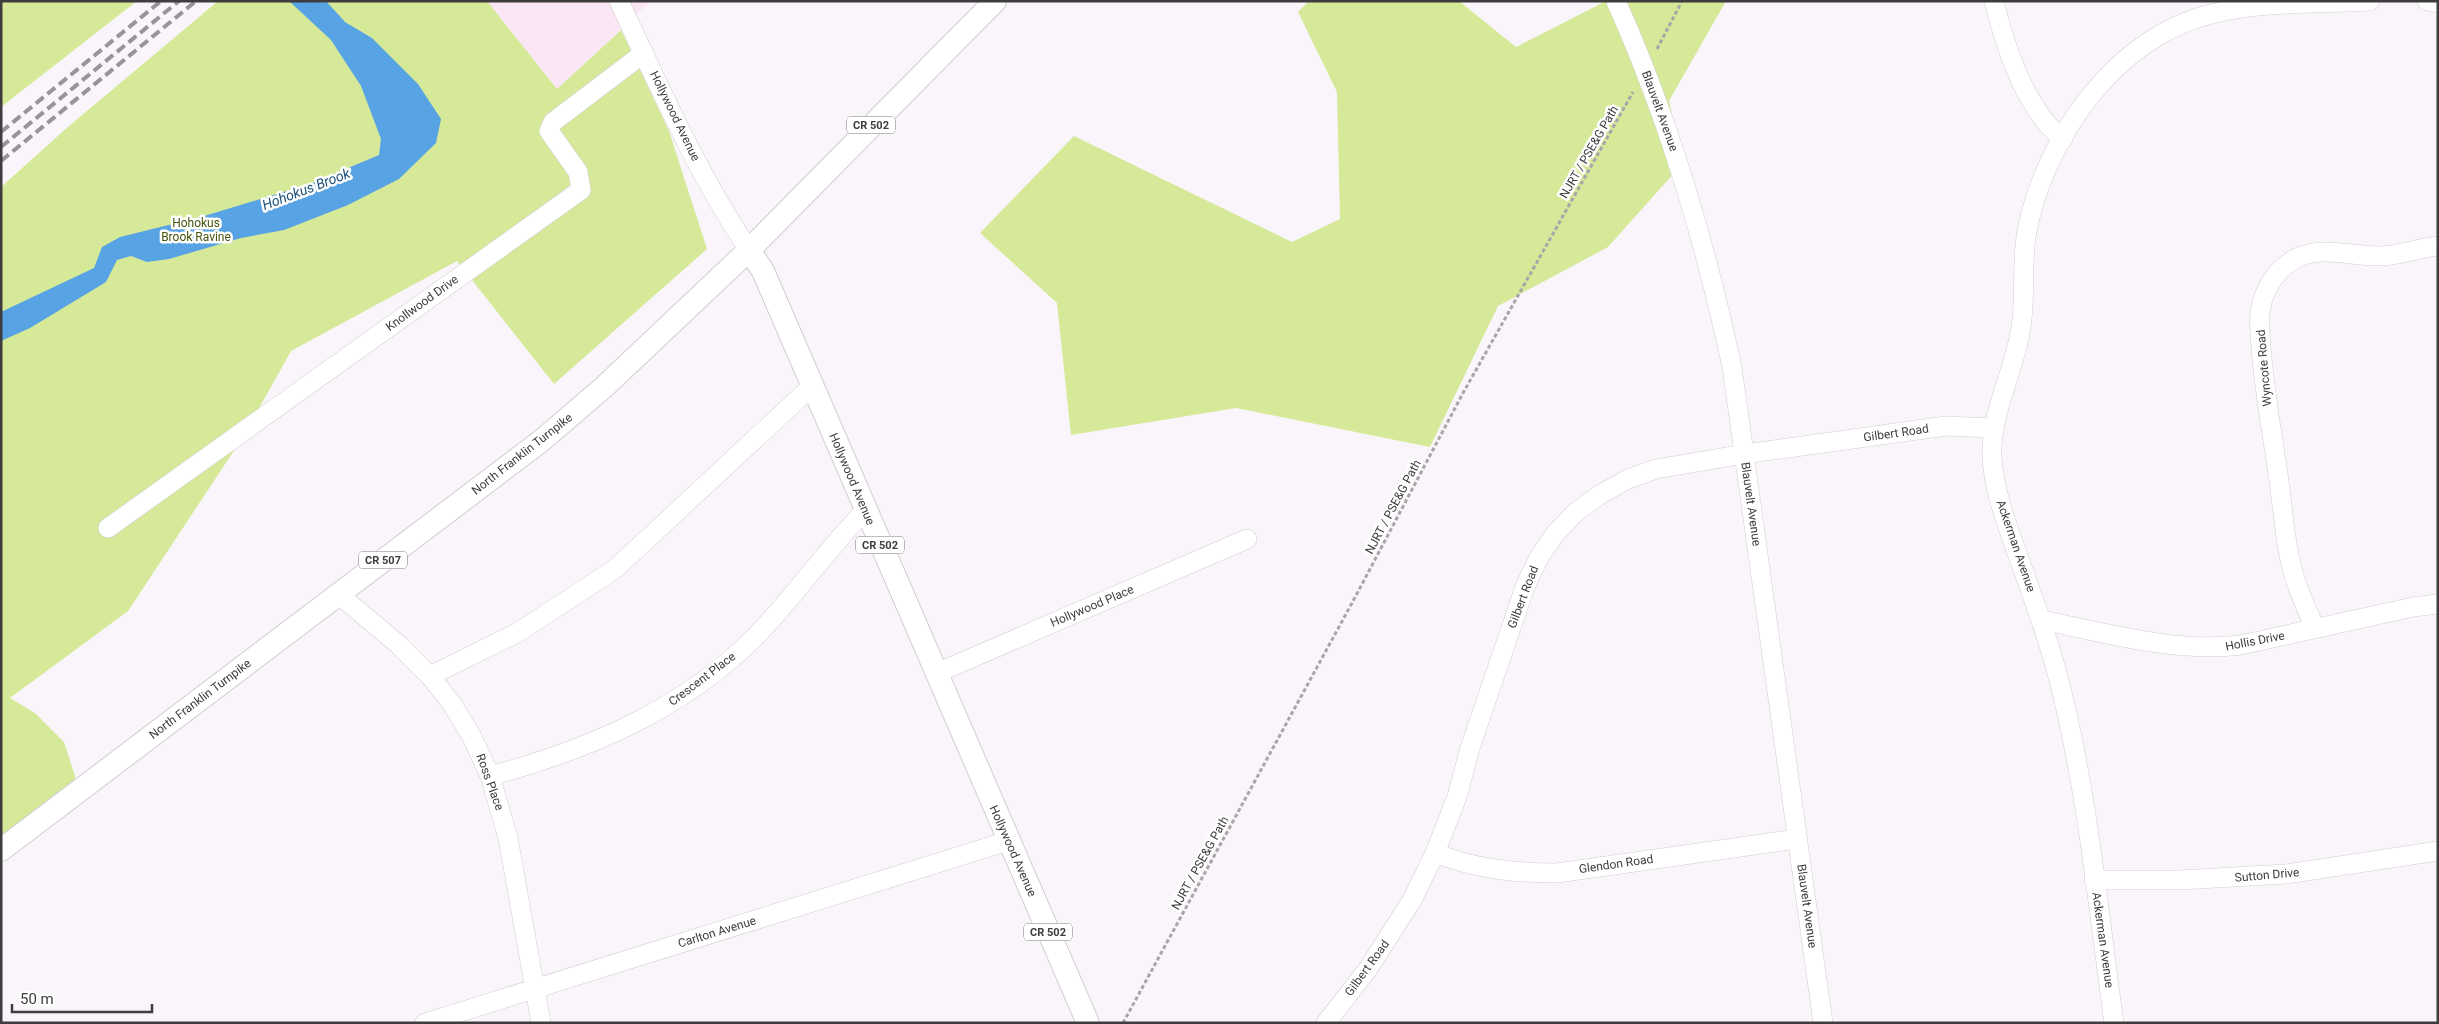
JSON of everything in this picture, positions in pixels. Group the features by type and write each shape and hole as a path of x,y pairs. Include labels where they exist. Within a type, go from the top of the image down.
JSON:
{"main road":[{"name":"North Franklin Turnpike","path":"1,850 541,441 604,388 749,250 986,4"},
{"name":"Hollywood Avenue","path":"749,250 763,271 865,511 1088,1023"}],"street":[{"name":"Hollywood Avenue","path":"619,1 685,140 733,226 749,250"},
{"name":"Blauvelt Avenue","path":"1616,1 1646,71 1691,200 1714,283 1732,367 1823,1023"},
{"path":"1994,1 2014,64 2038,114 2049,128 2063,139"},
{"name":"Ackerman Avenue","path":"2114,1023 2076,756 2064,700 2042,620 2009,534 1995,479 1992,455 1994,428 2021,327 2026,235 2032,210 2044,175 2071,123 2097,87 2119,64 2147,42 2175,27 2208,14 2244,7 2370,1"},
{"path":"2427,1 2438,3"},
{"name":"Knollwood Drive","path":"108,528 581,190 578,172 549,131 553,122 644,53"},
{"name":"Wyncote Road","path":"2315,628 2293,574 2285,538 2279,477 2264,383 2259,317 2262,302 2268,286 2279,272 2294,260 2311,253 2329,251 2362,256 2385,256 2438,246"},
{"path":"430,676 517,633 615,569 812,386"},
{"name":"Gilbert Road","path":"1326,1023 1386,944 1412,900 1435,853 1457,797 1470,748 1524,587 1538,559 1556,534 1576,512 1595,498 1628,479 1656,469 1744,454 1946,426 1994,428"},
{"name":"Crescent Place","path":"490,776 534,764 600,740 637,723 680,698 720,669 753,639 784,605 844,532 865,511"},
{"name":"Hollywood Place","path":"936,673 1247,538"},
{"name":"Ross Place","path":"338,594 398,644 430,676 452,704 472,737 490,776 508,838 541,1023"},
{"name":"Hollis Drive","path":"2042,620 2185,648 2213,649 2241,645 2412,607 2438,604"},
{"name":"Glendon Road","path":"1435,853 1487,869 1519,873 1557,873 1797,839"},
{"name":"Carlton Avenue","path":"425,1023 1008,841"},
{"name":"Sutton Drive","path":"2094,880 2180,880 2278,875 2356,865 2438,851"}],"path":[{"name":"NJRT / PSE&G Path","path":"1123,1023 1352,603 1462,392 1646,71 1682,1"}],"shaded area":[{"path":"487,1 651,1 557,89"}],"green space":[{"path":"1,1 137,1 1,107"},
{"name":"Hohokus Brook Ravine","path":"218,1 487,1 557,89 621,30 669,131 707,249 554,384 457,261 291,351 243,437 128,611 10,698 35,713 64,742 76,779 1,837 1,187 69,126"},
{"path":"1309,1 1459,1 1516,47 1606,1 1726,1 1669,101 1683,163 1608,247 1498,306 1430,447 1236,408 1071,435 1057,303 980,233 1074,136 1292,242 1340,219 1337,92 1298,12"}],"water":[{"name":"Hohokus Brook","path":"289,1 326,1 345,22 372,38 418,84 441,119 436,143 399,179 348,205 284,230 241,238 169,259 147,262 131,256 117,260 106,282 30,328 1,341 1,312 94,268 102,247 120,237 201,217 310,184 379,155 381,139 361,86 331,40"}],"railway":[{"path":"1,132 161,1"},
{"path":"1,147 179,1"},
{"path":"1,161 196,1"}]}
